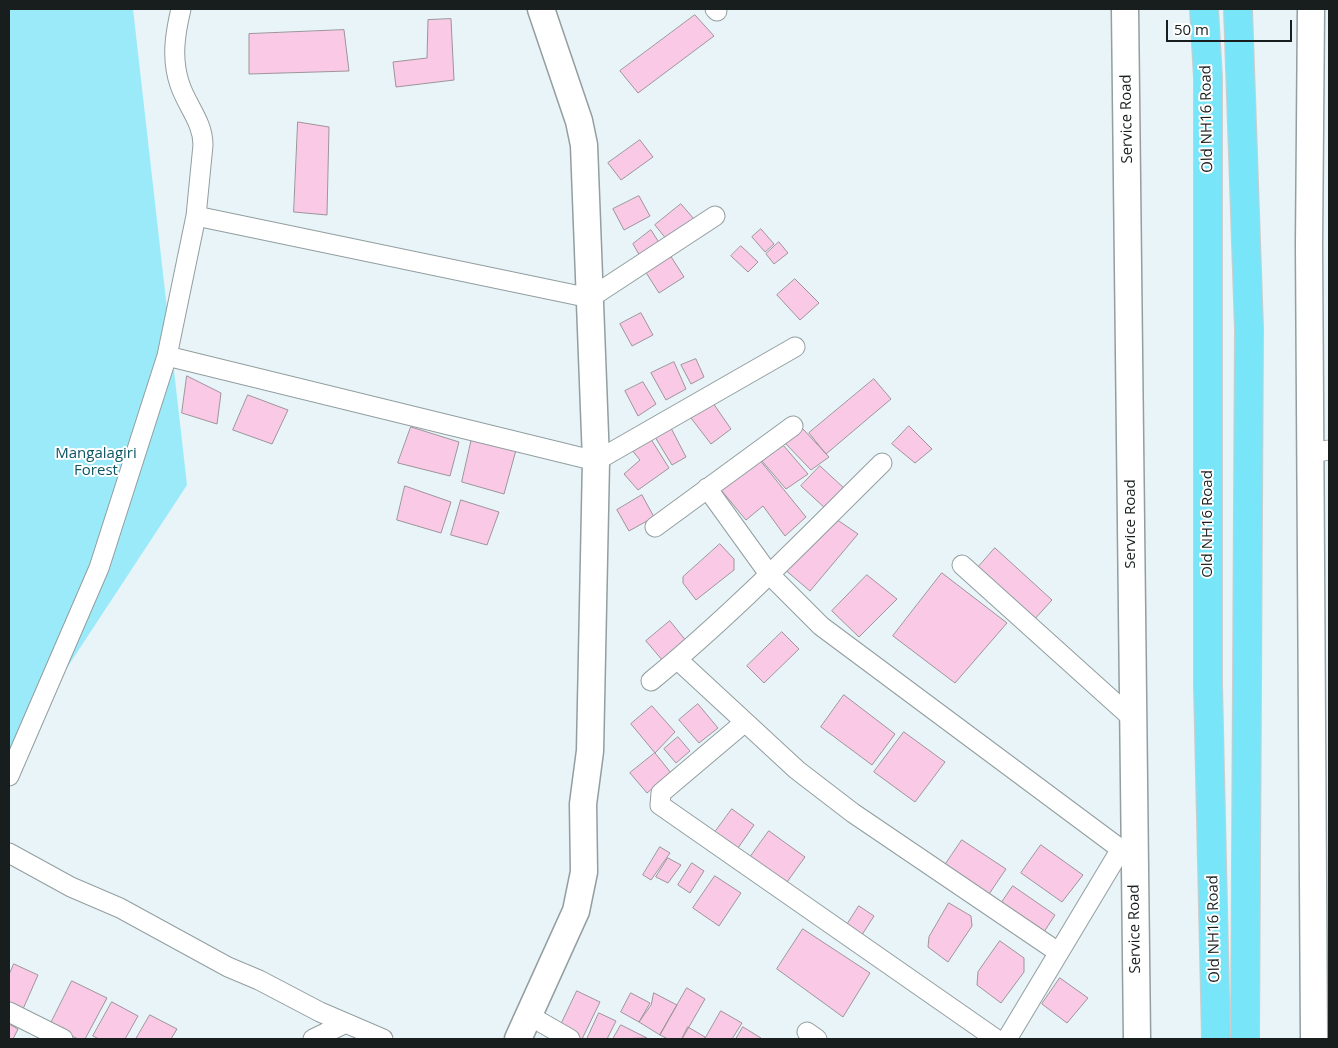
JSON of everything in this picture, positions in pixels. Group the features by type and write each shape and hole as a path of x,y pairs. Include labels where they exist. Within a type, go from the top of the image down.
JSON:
{"main road":[{"name":"Old NH16 Road","path":"1204,9 1208,78 1208,684 1216,1039"},
{"name":"Old NH16 Road","path":"1238,9 1249,329 1245,1039"}],"street":[{"path":"9,776 99,568 166,356 196,216 203,134 180,85 175,59 174,41 181,9"},
{"path":"518,1039 576,911 584,872 583,804 590,750 596,461 584,145 579,121 541,9"},
{"name":"Service Road","path":"1126,9 1133,719 1127,854 1137,1039"},
{"path":"1311,9 1320,451 1320,617 1314,1039"},
{"path":"196,216 590,298 715,216"},
{"path":"166,356 596,461 794,347"},
{"path":"655,527 793,426"},
{"path":"652,681 678,660 770,574 882,463"},
{"path":"707,488 770,574 821,626 1127,854 1058,952 1007,1039"},
{"path":"962,565 1133,719"},
{"path":"678,660 797,770 853,813 1058,952"},
{"path":"745,722 662,793 660,805 996,1039"},
{"path":"9,853 72,887 120,908 228,967 383,1039"},
{"path":"9,1012 63,1039"},
{"path":"530,1016 570,1039"},
{"path":"313,1039 346,1023"}],"green space":[{"name":"Mangalagiri Forest","path":"9,9 133,9 187,485 9,756"}],"building":[{"path":"695,15 714,36 638,93 620,71"},
{"path":"451,19 454,80 396,87 393,62 427,58 428,20"},
{"path":"344,30 349,71 249,74 249,34"},
{"path":"298,122 329,127 327,215 294,212"},
{"path":"640,140 653,157 621,180 608,163"},
{"path":"639,196 650,216 624,230 613,209"},
{"path":"681,204 694,219 667,240 655,225"},
{"path":"761,229 774,244 765,252 752,237"},
{"path":"651,230 660,244 641,258 633,244"},
{"path":"779,242 788,253 774,264 766,254"},
{"path":"741,246 758,262 748,272 731,256"},
{"path":"670,255 684,277 659,293 645,271"},
{"path":"795,279 819,303 800,320 777,295"},
{"path":"641,313 653,335 632,346 620,324"},
{"path":"696,359 704,377 691,384 681,365"},
{"path":"674,362 686,389 666,400 651,373"},
{"path":"187,376 221,393 217,424 182,413"},
{"path":"874,379 891,399 826,454 809,433"},
{"path":"643,382 656,404 638,416 625,391"},
{"path":"248,395 288,410 272,444 233,430"},
{"path":"713,403 731,429 711,444 691,418"},
{"path":"909,426 932,449 915,463 892,444"},
{"path":"411,427 459,442 450,476 398,463"},
{"path":"671,428 686,457 672,465 655,437"},
{"path":"803,429 829,457 811,470 784,442"},
{"path":"649,436 669,468 638,490 624,474 640,460 631,449"},
{"path":"472,438 516,450 504,494 462,482"},
{"path":"783,445 808,474 786,489 762,461"},
{"path":"759,459 806,517 785,536 763,506 746,520 721,490"},
{"path":"820,466 845,489 826,509 801,486"},
{"path":"405,486 451,502 441,533 397,520"},
{"path":"642,495 654,517 629,531 617,510"},
{"path":"461,500 499,512 487,545 451,535"},
{"path":"833,517 858,534 810,591 783,568"},
{"path":"720,544 734,559 734,570 696,600 683,583 683,577"},
{"path":"995,548 1052,600 1032,622 975,571"},
{"path":"942,573 1007,623 955,683 893,636"},
{"path":"867,575 897,599 859,637 832,611"},
{"path":"670,621 687,642 663,661 646,641"},
{"path":"782,632 799,649 764,683 747,666"},
{"path":"844,695 895,734 872,765 821,727"},
{"path":"698,704 718,728 699,743 679,720"},
{"path":"652,706 675,732 655,753 631,724"},
{"path":"904,732 945,762 915,802 874,772"},
{"path":"678,737 690,751 676,763 664,749"},
{"path":"655,753 671,773 647,793 630,773"},
{"path":"732,809 754,825 733,855 710,839"},
{"path":"769,831 805,857 782,889 746,863"},
{"path":"962,840 1006,869 985,900 941,871"},
{"path":"1041,845 1083,875 1062,902 1021,873"},
{"path":"660,847 670,853 651,880 643,875"},
{"path":"668,858 681,865 668,883 656,877"},
{"path":"692,863 704,871 690,893 678,885"},
{"path":"715,876 741,893 719,926 693,908"},
{"path":"1013,886 1055,915 1040,938 998,908"},
{"path":"949,903 971,916 972,926 948,962 928,947 929,937"},
{"path":"859,906 874,916 858,941 843,931"},
{"path":"803,929 870,973 843,1017 777,969"},
{"path":"1000,941 1024,958 1024,972 1001,1003 977,985 978,972"},
{"path":"14,964 38,975 23,1009 9,1003 9,975"},
{"path":"1060,978 1088,998 1067,1023 1042,1004"},
{"path":"72,981 107,998 85,1039 78,1039 50,1025"},
{"path":"687,988 705,999 682,1039 668,1039 660,1035"},
{"path":"577,991 600,1002 582,1039 576,1039 558,1031"},
{"path":"631,993 650,1003 639,1022 621,1012"},
{"path":"654,993 677,1005 660,1035 639,1022 651,1005"},
{"path":"112,1002 138,1016 125,1039 99,1039 93,1036"},
{"path":"721,1011 742,1023 732,1039 705,1039"},
{"path":"599,1013 616,1021 607,1039 587,1039"},
{"path":"150,1015 177,1029 171,1039 136,1039"},
{"path":"9,1024 18,1029 13,1039 9,1039"},
{"path":"621,1025 647,1038 613,1039"},
{"path":"688,1027 705,1037 704,1039 682,1039"},
{"path":"743,1027 761,1038 736,1039"}]}
